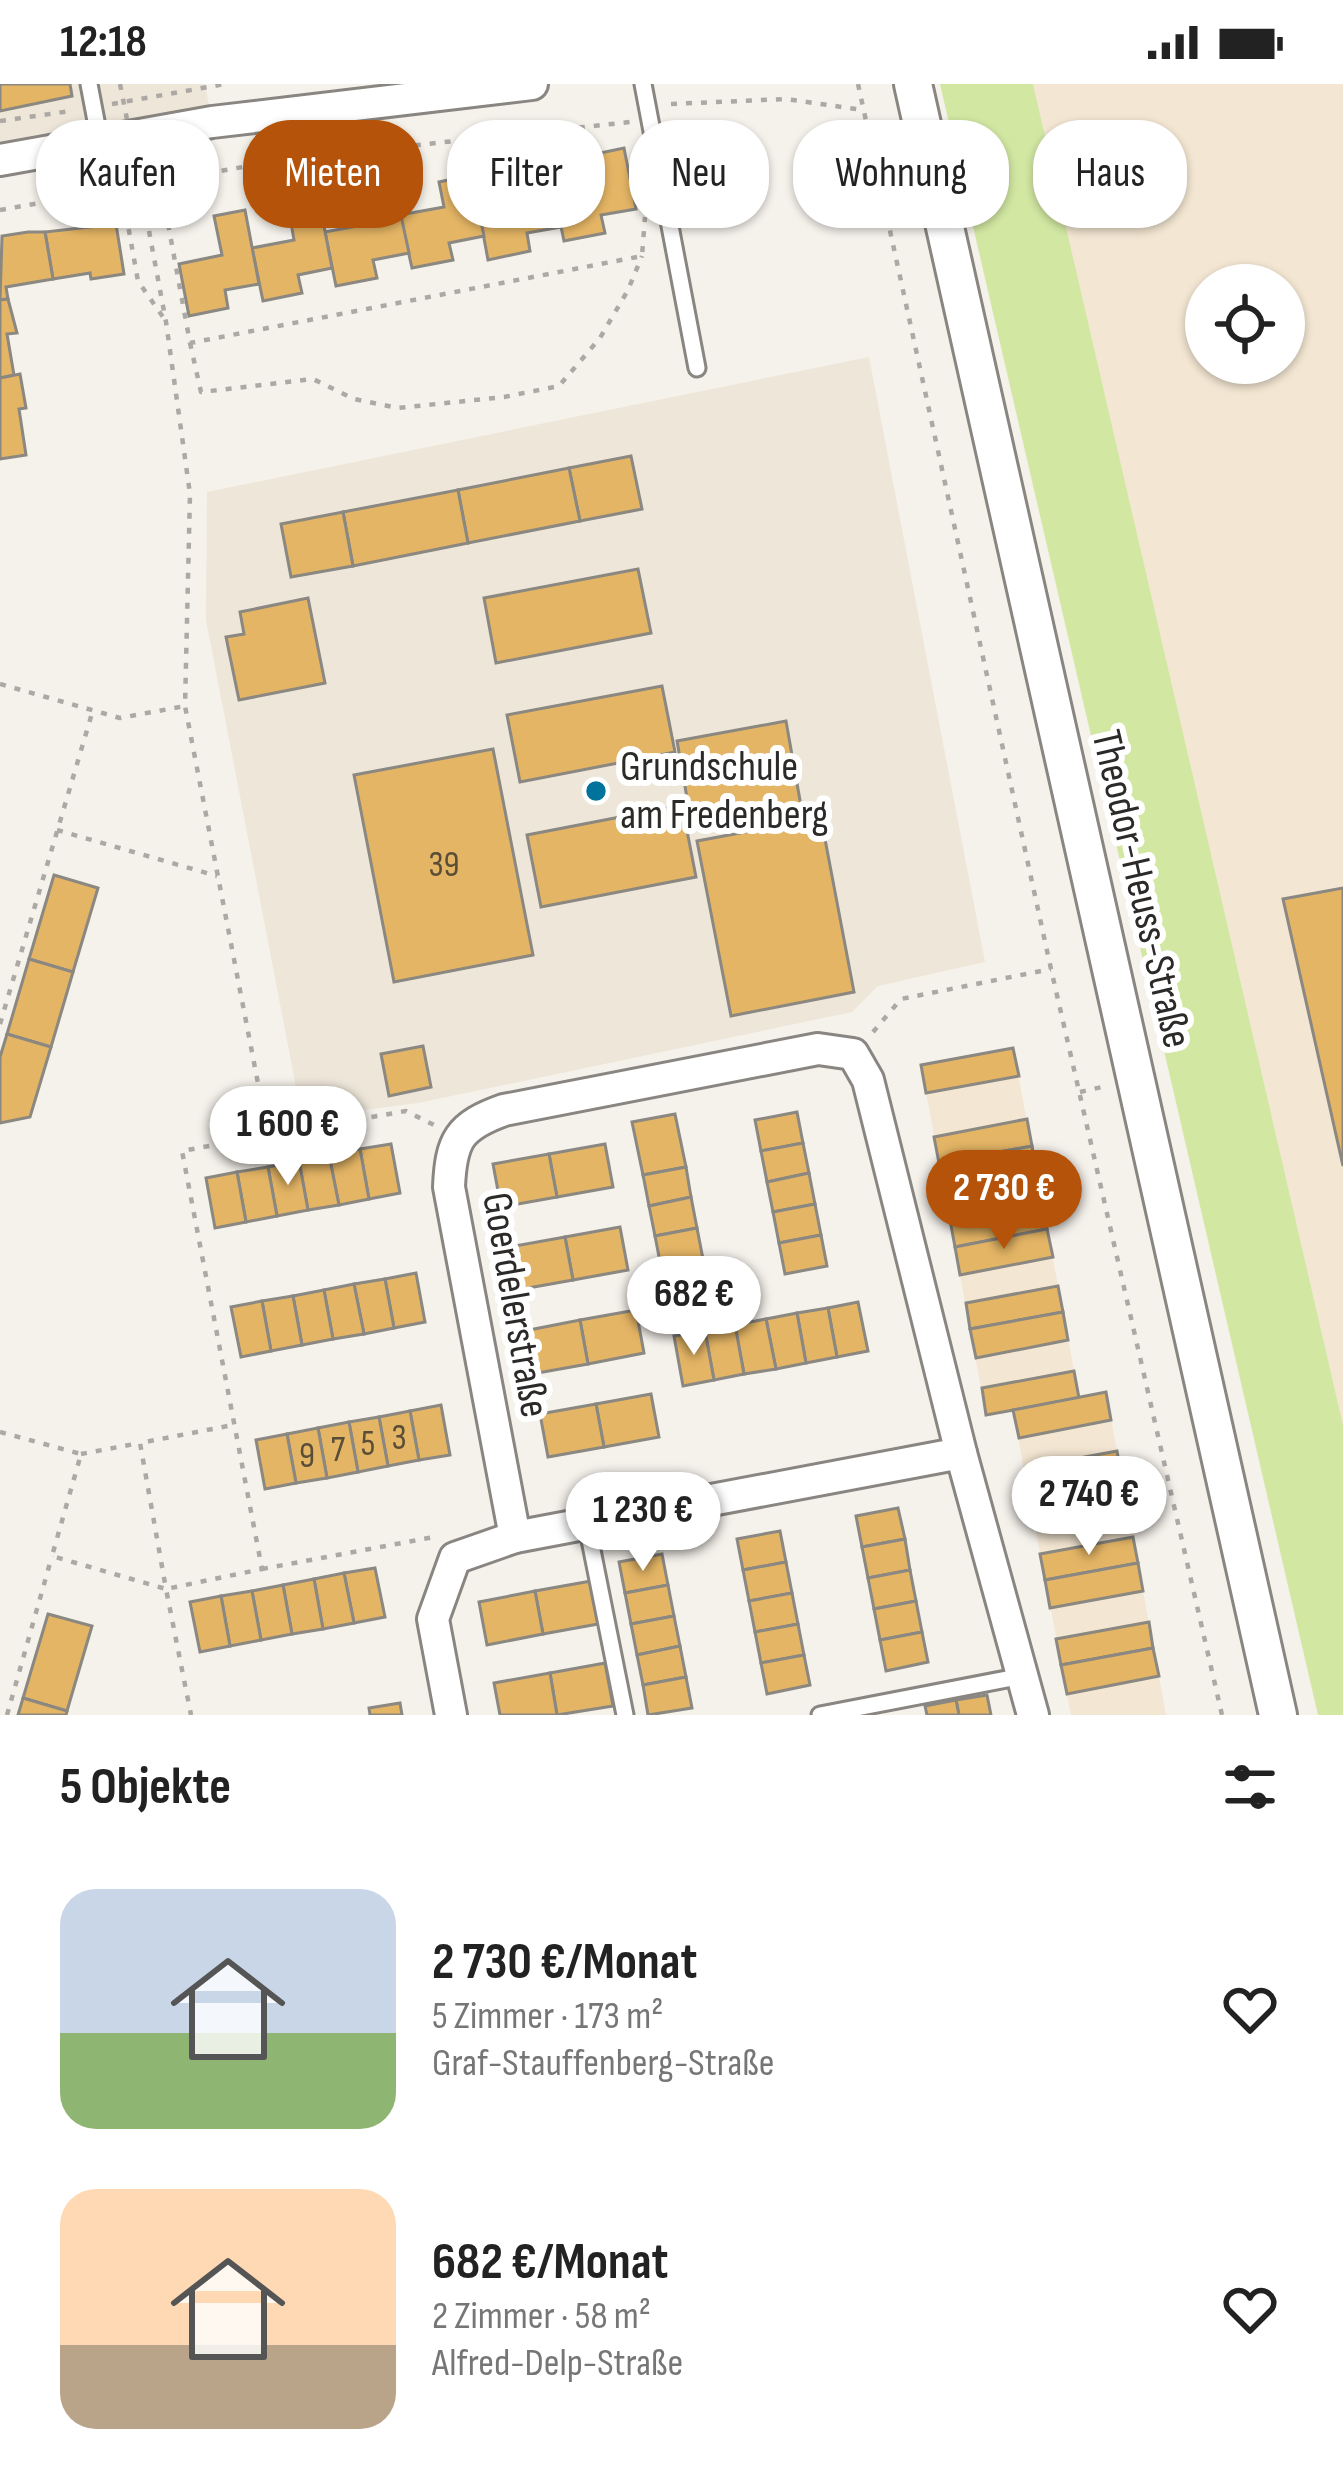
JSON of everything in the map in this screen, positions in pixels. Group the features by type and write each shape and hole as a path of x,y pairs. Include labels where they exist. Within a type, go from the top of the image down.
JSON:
{"street":[{"path":"219,122 532,84"},
{"name":"Theodor-Heuss-Straße","path":"913,84 1278,1715"},
{"path":"0,160 36,153"},
{"name":"Goerdelerstraße","path":"515,1537 449,1187 458,1137 478,1120 505,1111 818,1049 853,1054"},
{"path":"853,1054 868,1080 961,1453 1033,1715"},
{"path":"451,1715 433,1619 455,1558 515,1537 961,1453"}],"lane":[{"path":"89,84 100,120"},
{"path":"643,84 697,368"},
{"path":"587,1525 625,1715"},
{"path":"820,1715 1022,1676"}],"path":[{"path":"120,84 166,322 190,494 185,706 268,1135"},
{"path":"858,84 1051,969 1222,1715"},
{"path":"219,170 628,123 655,105 786,99 864,110"},
{"path":"0,210 36,203"},
{"path":"128,228 138,281 166,322"},
{"path":"169,228 201,392 314,379 354,399 398,408 559,386 600,338 628,290 642,256 644,228"},
{"path":"190,343 642,256"},
{"path":"0,685 120,718 185,706"},
{"path":"0,1024 93,710"},
{"path":"58,830 218,876"},
{"path":"853,1054 901,999 1051,969"},
{"path":"262,1569 182,1150 406,1111 458,1137"},
{"path":"0,1432 81,1454 235,1425"},
{"path":"140,1443 190,1715"},
{"path":"8,1715 81,1454"},
{"path":"52,1556 166,1589 435,1537 455,1558"}],"shaded area":[{"path":"0,84 205,84 212,120 36,120 36,154 0,160"},
{"path":"1033,84 1343,84 1343,1425 1066,228 1187,228 1187,120 1041,120"},
{"name":"Grundschule am Fredenberg","path":"869,357 985,962 878,986 852,1012 418,1103 302,1118 206,620 207,492"},
{"path":"1013,1048 1079,1397 1106,1392 1166,1715 1071,1715 1013,1411 986,1415 921,1065"}],"green space":[{"path":"940,84 1033,84 1041,120 1033,120 1033,228 1066,228 1343,1425 1343,1715 1318,1715 973,228 1009,228 1009,120 948,120"}],"building":[{"path":"0,84 70,84 72,96 0,111"},
{"path":"624,148 629,210 605,214 605,152"},
{"path":"447,180 447,228 482,228 484,236 449,243 453,260 412,268 403,228 423,228 423,211 444,207 439,182"},
{"path":"243,210 243,228 248,228 259,284 225,290 228,308 189,316 179,264 222,255 219,215"},
{"path":"117,228 124,274 53,279 45,232"},
{"path":"292,228 324,228 332,268 298,275 302,293 263,301 252,248 294,240"},
{"path":"404,228 409,253 373,260 377,278 336,286 325,232"},
{"path":"482,228 555,228 527,233 530,251 488,260"},
{"path":"561,228 604,228 605,233 564,241"},
{"path":"45,232 53,279 6,287 8,299 0,300 2,236"},
{"path":"8,299 17,333 7,334 14,375 0,378 0,300"},
{"path":"20,374 26,455 0,459 0,378"},
{"path":"631,456 642,509 580,521 569,468"},
{"path":"569,468 580,521 468,543 458,490"},
{"path":"458,490 468,543 353,566 343,512"},
{"path":"343,512 353,566 291,577 281,524"},
{"path":"638,569 651,633 496,663 484,598"},
{"path":"308,598 325,683 239,700 226,637 244,634 240,612"},
{"path":"662,686 675,752 520,782 507,715"},
{"path":"786,721 801,806 692,826 677,741"},
{"path":"493,749 533,955 394,982 354,775"},
{"path":"682,805 696,877 541,907 527,835"},
{"path":"821,818 854,992 731,1016 697,841"},
{"path":"54,875 98,888 73,972 29,959"},
{"path":"1343,888 1343,1166 1283,899"},
{"path":"29,959 73,972 51,1047 7,1034"},
{"path":"7,1034 51,1047 30,1117 0,1123 0,1057"},
{"path":"423,1046 431,1087 389,1096 381,1054"},
{"path":"1013,1048 1019,1076 926,1093 921,1065"},
{"path":"797,1112 803,1143 761,1151 755,1120"},
{"path":"675,1114 686,1167 643,1175 632,1122"},
{"path":"1027,1119 1032,1146 939,1163 934,1137"},
{"path":"803,1143 809,1173 767,1182 761,1151"},
{"path":"391,1144 400,1193 369,1199 360,1149"},
{"path":"605,1144 613,1187 557,1197 549,1154"},
{"path":"1032,1146 1037,1174 944,1192 939,1163"},
{"path":"360,1149 369,1199 339,1205 329,1155"},
{"path":"549,1154 557,1197 501,1207 493,1164"},
{"path":"329,1155 339,1205 308,1210 299,1161"},
{"path":"299,1161 308,1210 277,1216 268,1167"},
{"path":"268,1167 277,1216 246,1222 237,1172"},
{"path":"686,1167 691,1197 649,1206 643,1175"},
{"path":"237,1172 246,1222 215,1228 206,1178"},
{"path":"809,1173 815,1204 773,1212 767,1182"},
{"path":"691,1197 697,1228 655,1236 649,1206"},
{"path":"1042,1203 1047,1229 955,1247 950,1220"},
{"path":"815,1204 821,1235 779,1243 773,1212"},
{"path":"620,1227 628,1270 573,1280 565,1237"},
{"path":"697,1228 703,1259 661,1267 655,1236"},
{"path":"1047,1229 1053,1257 960,1275 955,1247"},
{"path":"821,1235 827,1266 785,1274 779,1243"},
{"path":"565,1237 573,1280 517,1290 509,1247"},
{"path":"703,1259 709,1290 667,1298 661,1267"},
{"path":"416,1273 425,1322 394,1328 385,1279"},
{"path":"385,1279 394,1328 364,1334 354,1284"},
{"path":"354,1284 364,1334 333,1339 324,1290"},
{"path":"1058,1286 1063,1312 970,1329 966,1303"},
{"path":"324,1290 333,1339 302,1345 293,1296"},
{"path":"293,1296 302,1345 271,1351 262,1301"},
{"path":"262,1301 271,1351 241,1357 231,1307"},
{"path":"858,1302 868,1351 837,1357 828,1308"},
{"path":"828,1308 837,1357 806,1363 797,1313"},
{"path":"636,1310 644,1353 588,1364 580,1320"},
{"path":"1063,1312 1068,1340 976,1358 970,1329"},
{"path":"797,1313 806,1363 776,1369 766,1319"},
{"path":"766,1319 776,1369 744,1374 735,1325"},
{"path":"580,1320 588,1364 532,1374 524,1331"},
{"path":"735,1325 744,1374 714,1380 705,1331"},
{"path":"705,1331 714,1380 683,1386 674,1336"},
{"path":"1074,1371 1079,1398 986,1415 982,1388"},
{"path":"1106,1392 1111,1420 1019,1438 1013,1410"},
{"path":"651,1394 659,1437 604,1447 596,1404"},
{"path":"596,1404 604,1447 548,1457 540,1414"},
{"path":"441,1405 450,1455 419,1460 410,1411"},
{"path":"410,1411 419,1460 388,1466 379,1417"},
{"path":"379,1417 388,1466 358,1472 349,1422"},
{"path":"349,1422 358,1472 327,1478 318,1428"},
{"path":"318,1428 327,1478 296,1483 287,1434"},
{"path":"287,1434 296,1483 265,1489 256,1440"},
{"path":"1117,1451 1122,1478 1029,1495 1025,1468"},
{"path":"1122,1478 1127,1506 1035,1523 1029,1495"},
{"path":"898,1508 905,1539 862,1547 856,1516"},
{"path":"780,1531 786,1562 743,1570 737,1539"},
{"path":"1133,1537 1138,1563 1045,1580 1040,1554"},
{"path":"905,1539 910,1570 868,1578 862,1547"},
{"path":"662,1554 668,1585 625,1593 619,1562"},
{"path":"786,1562 792,1593 749,1601 743,1570"},
{"path":"1138,1563 1143,1591 1050,1608 1045,1580"},
{"path":"375,1568 385,1617 354,1623 344,1573"},
{"path":"910,1570 916,1601 874,1609 868,1578"},
{"path":"344,1573 354,1623 323,1629 314,1579"},
{"path":"314,1579 323,1629 292,1634 283,1585"},
{"path":"591,1581 598,1624 543,1634 535,1591"},
{"path":"283,1585 292,1634 261,1640 252,1591"},
{"path":"668,1585 674,1616 631,1624 625,1593"},
{"path":"252,1591 261,1640 230,1646 221,1596"},
{"path":"535,1591 543,1634 487,1645 479,1602"},
{"path":"792,1593 798,1624 755,1632 749,1601"},
{"path":"221,1596 230,1646 200,1652 190,1602"},
{"path":"916,1601 922,1632 880,1640 874,1609"},
{"path":"48,1614 92,1626 67,1711 23,1698"},
{"path":"674,1616 680,1646 637,1655 631,1624"},
{"path":"1149,1622 1153,1648 1061,1665 1056,1639"},
{"path":"798,1624 804,1655 761,1663 755,1632"},
{"path":"922,1632 928,1662 886,1671 880,1640"},
{"path":"680,1646 686,1677 643,1685 637,1655"},
{"path":"1153,1648 1159,1676 1067,1694 1061,1665"},
{"path":"804,1655 810,1685 767,1694 761,1663"},
{"path":"605,1663 613,1706 557,1715 550,1673"},
{"path":"550,1673 557,1715 500,1715 494,1683"},
{"path":"686,1677 692,1708 648,1715 643,1685"},
{"path":"987,1695 991,1715 959,1715 956,1700"},
{"path":"23,1698 67,1711 66,1715 18,1715"},
{"path":"956,1700 959,1715 927,1715 925,1706"},
{"path":"400,1703 402,1715 370,1715 369,1708"}],"place":[{"name":"Grundschule am Fredenberg","path":"596,791"}]}
